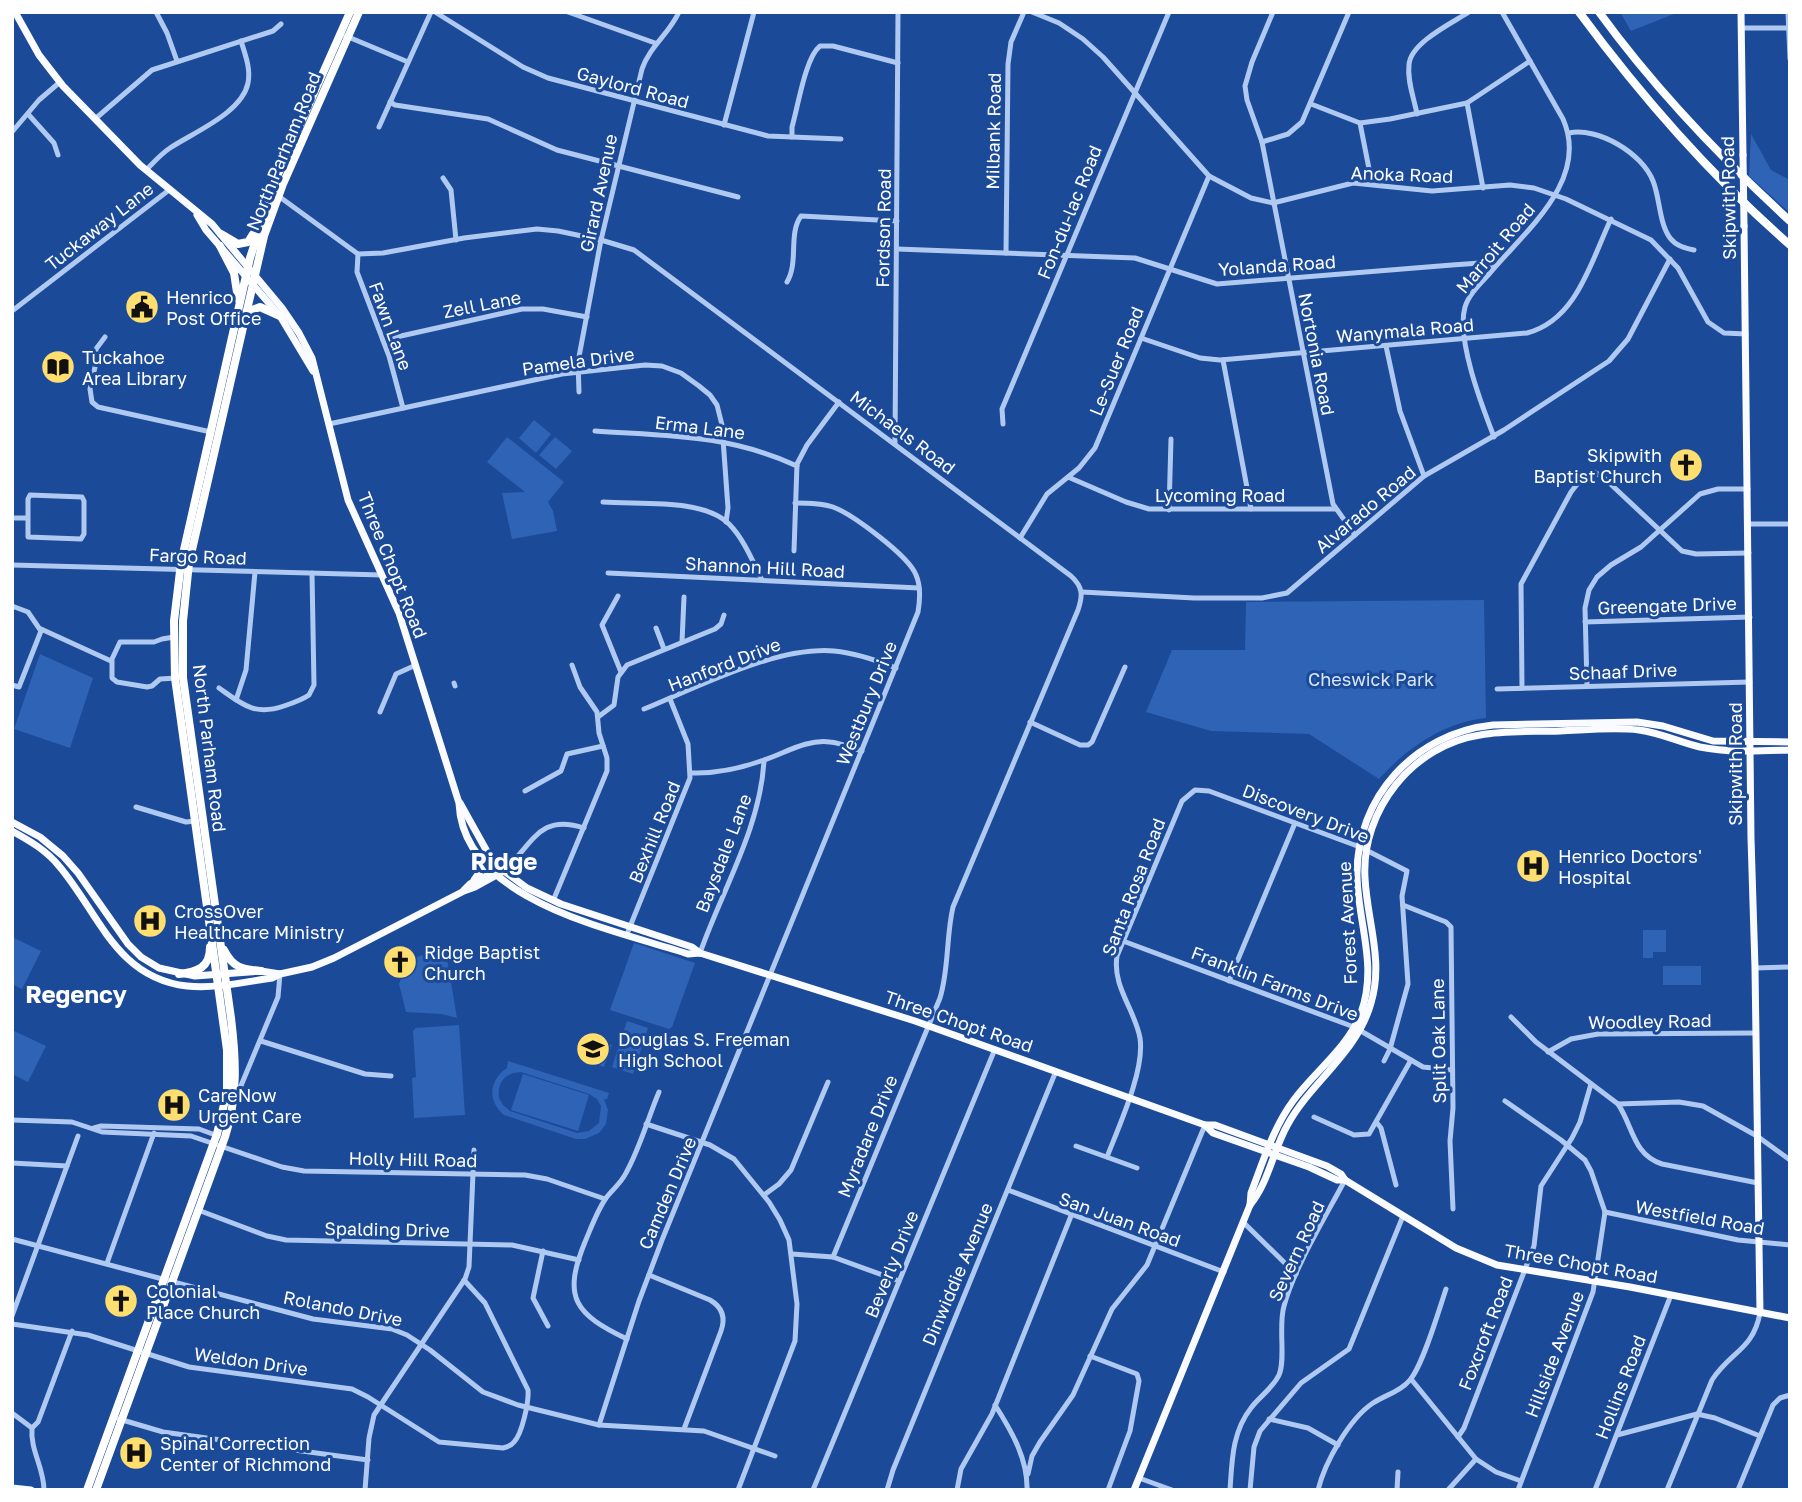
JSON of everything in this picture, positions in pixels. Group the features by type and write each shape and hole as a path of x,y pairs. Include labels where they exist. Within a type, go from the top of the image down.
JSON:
{"highway":[{"name":"North Parham Road","path":"345,35 351,12"},
{"name":"North Parham Road","path":"214,433 252,283 248,266 259,226 345,35 359,12"},
{"path":"1579,12 1671,126 1731,189 1790,245"},
{"path":"1599,12 1699,133 1790,222"},
{"name":"North Parham Road","path":"221,980 220,945 199,821 174,638 184,569 238,307 275,194"},
{"path":"221,234 235,243 245,243 259,226"},
{"path":"220,246 234,274 238,307"},
{"path":"237,347 252,310 264,307 280,316"},
{"name":"North Parham Road","path":"179,678 184,569"},
{"name":"North Parham Road","path":"96,1490 141,1354 234,1103 236,1068 210,930 199,821"},
{"path":"179,974 197,972 205,965 210,953 210,930"},
{"path":"220,945 236,967 261,971"},
{"name":"North Parham Road","path":"168,1279 198,1210 218,1144 217,1134 224,1112 228,1076 226,1014"},
{"name":"North Parham Road","path":"87,1490 118,1419"}],"main road":[{"name":"Three Chopt Road","path":"15,12 39,55 60,82 146,170 212,224 248,266"},
{"name":"Skipwith Road","path":"1741,12 1760,1313"},
{"name":"Three Chopt Road","path":"196,213 220,246 282,307 312,358 351,508 398,613 459,803 462,826 477,852 523,895 555,910 629,930"},
{"name":"Three Chopt Road","path":"252,283 280,316 316,378"},
{"name":"Forest Avenue","path":"1134,1490 1224,1272 1250,1205 1251,1193 1272,1150 1298,1108 1342,1057 1357,1029 1369,974 1358,885 1363,849 1380,809 1401,778 1430,754 1468,737 1492,733 1633,729 1714,749 1790,742"},
{"name":"Forest Avenue","path":"1750,747 1790,750"},
{"name":"Three Chopt Road","path":"459,803 498,873 553,901 688,954 700,953 928,1025 1205,1125 1213,1133 1327,1166 1403,1216 1469,1254 1497,1265 1790,1318"},
{"path":"12,822 40,837 63,856 136,952 159,968 221,980 272,978 280,974"},
{"path":"12,831 41,848 58,865 113,945 128,961 167,982 190,986 261,971 280,974 300,971 326,962 498,873"},
{"path":"473,885 481,870 477,852"},
{"path":"473,885 496,884 523,895"},
{"path":"12,1488 31,1490"}],"street":[{"path":"156,12 177,61"},
{"path":"379,127 433,12"},
{"name":"Gaylord Road","path":"433,12 536,74 768,136 841,139"},
{"path":"568,12 655,43"},
{"name":"Girard Avenue","path":"579,392 578,372 587,317 617,166 645,61 679,12"},
{"path":"724,125 753,12"},
{"name":"Fordson Road","path":"895,444 898,12"},
{"name":"Milbank Road","path":"1006,253 1008,64 1011,42 1024,12"},
{"path":"1032,12 1059,23 1083,39 1209,176 1251,198 1273,204"},
{"name":"Fon-du-lac Road","path":"1003,424 1002,409 1169,12"},
{"name":"Nortonia Road","path":"1273,12 1252,62 1245,86 1247,100 1262,142 1335,509 1356,535"},
{"path":"1262,142 1294,130 1302,122 1349,12"},
{"path":"1417,114 1408,69 1411,54 1469,12"},
{"path":"1502,12 1569,132 1604,137 1644,165 1654,183 1669,236 1676,244 1694,250"},
{"path":"1788,12 1790,59"},
{"path":"95,119 146,74 177,61 275,30 281,24"},
{"path":"1741,28 1789,28"},
{"path":"345,35 408,62"},
{"path":"146,170 168,149 231,109 242,98 249,72 241,41"},
{"path":"792,137 792,127 810,64 820,46 833,46 898,63"},
{"path":"1311,104 1360,123 1417,114 1466,103 1530,61"},
{"path":"12,132 47,92 60,82"},
{"path":"390,102 395,105 488,119 545,146 738,197"},
{"path":"1466,103 1483,188"},
{"path":"27,114 54,143 58,155"},
{"path":"1360,123 1372,184"},
{"name":"Marroit Road","path":"1493,437 1476,390 1466,339 1465,306 1495,266 1552,202 1568,163 1569,132"},
{"name":"Le-Suer Road","path":"1020,538 1048,494 1079,468 1095,448 1209,176"},
{"path":"443,178 451,190 456,240"},
{"name":"Anoka Road","path":"1273,204 1353,183 1432,191 1526,186 1555,195 1611,219 1651,240 1670,259 1708,323 1724,333 1745,334"},
{"name":"Tuckaway Lane","path":"12,311 169,190"},
{"path":"275,194 358,254"},
{"path":"787,282 793,271 796,223 801,216 897,221"},
{"name":"Wanymala Road","path":"1141,338 1200,358 1223,360 1527,333 1544,327 1559,317 1576,293 1611,219"},
{"name":"Michaels Road","path":"358,254 383,253 537,229 626,246 646,258 1071,576 1080,586 1082,593"},
{"name":"Yolanda Road","path":"897,249 1135,258 1217,284 1480,263 1495,266"},
{"name":"Fawn Lane","path":"358,254 357,272 383,340 403,408"},
{"name":"Alvarado Road","path":"1082,593 1194,598 1273,597 1294,589 1424,476 1493,437 1584,379 1615,355 1639,320 1670,259"},
{"name":"Zell Lane","path":"383,340 522,309 543,309 587,317"},
{"path":"105,337 96,349 90,388 92,402 98,407 214,433"},
{"path":"1386,346 1400,411 1424,476"},
{"path":"1223,360 1251,509"},
{"name":"Pamela Drive","path":"329,424 578,372 653,365 681,373 714,400 720,413 723,442 729,508 726,522"},
{"path":"794,551 797,466 807,445 839,402"},
{"name":"Erma Lane","path":"595,431 692,436 758,450 797,466"},
{"path":"1169,510 1171,439"},
{"path":"1522,688 1521,584 1581,477 1590,472 1614,486 1678,548 1691,553 1749,553"},
{"name":"Lycoming Road","path":"1068,477 1136,506 1169,510 1335,509"},
{"path":"1587,686 1587,597 1597,577 1611,565 1642,547 1700,494 1718,489 1748,489"},
{"path":"30,495 84,498 84,534 80,540 29,538 27,518 30,495"},
{"path":"603,502 710,511 726,522 742,542 762,580"},
{"path":"795,503 830,506 846,514 906,559 915,572 919,588"},
{"path":"12,518 27,518"},
{"path":"1749,524 1790,524"},
{"name":"Fargo Road","path":"12,565 382,575"},
{"path":"236,700 246,670 256,572"},
{"path":"219,688 256,710 265,711 312,693 312,573"},
{"name":"Shannon Hill Road","path":"608,573 919,588"},
{"name":"Westbury Drive","path":"769,976 918,612 919,588"},
{"path":"928,1025 943,985 953,907 1075,617 1082,593"},
{"path":"618,596 601,625 621,672"},
{"path":"682,642 684,597"},
{"path":"12,606 28,612 41,629 111,661"},
{"path":"598,717 614,705 617,680 621,672 634,661 719,627 724,615"},
{"name":"Greengate Drive","path":"1585,622 1750,617"},
{"path":"656,628 664,649"},
{"path":"12,685 19,687 41,629"},
{"path":"174,638 157,642 120,642 111,661 112,678 117,682 150,687 160,679 179,678"},
{"name":"Hanford Drive","path":"644,709 769,659 795,652 848,652 896,668"},
{"path":"380,712 396,674 416,665"},
{"path":"553,901 607,773 607,758 598,717 594,706 580,687 572,665"},
{"path":"1030,722 1083,746 1092,742 1125,667"},
{"name":"Schaaf Drive","path":"1497,689 1750,682"},
{"name":"Bexhill Road","path":"629,930 686,792 691,773 688,744 670,699"},
{"path":"691,773 718,773 764,761 786,750 815,743 833,743 862,751"},
{"path":"525,790 562,771 567,754 603,746"},
{"name":"Baysdale Lane","path":"700,953 757,810 763,784 764,761"},
{"name":"Discovery Drive","path":"1192,792 1209,791 1363,849 1406,871 1403,905"},
{"name":"Santa Rosa Road","path":"1107,1157 1141,1064 1136,1025 1116,971 1117,956 1182,801 1192,792"},
{"path":"136,807 183,821 199,821"},
{"path":"498,873 551,825 569,823 584,828"},
{"path":"1229,981 1295,823"},
{"path":"1384,1061 1390,1049 1408,984 1403,905"},
{"name":"Split Oak Lane","path":"1403,905 1446,922 1451,927 1453,1125 1450,1141 1453,1209"},
{"name":"Franklin Farms Drive","path":"1123,941 1357,1029 1431,1069 1452,1070"},
{"path":"1755,968 1790,967"},
{"path":"234,1103 278,997 280,974"},
{"name":"Camden Drive","path":"599,1425 649,1275 769,976"},
{"path":"1511,1017 1548,1052 1618,1104 1638,1147 1649,1158 1662,1164 1758,1183"},
{"name":"Myradare Drive","path":"833,1257 928,1025"},
{"name":"Woodley Road","path":"1548,1052 1571,1039 1598,1034 1755,1033"},
{"path":"261,1041 365,1074 391,1076"},
{"name":"Beverly Drive","path":"813,1490 995,1049"},
{"path":"1314,1117 1360,1136 1369,1134 1411,1060"},
{"name":"Dinwiddie Avenue","path":"887,1490 1056,1070"},
{"path":"764,1195 779,1184 791,1170 828,1082"},
{"name":"Foxcroft Road","path":"1458,1437 1464,1428 1537,1235 1541,1186 1568,1146 1580,1122 1591,1084"},
{"path":"627,1339 597,1322 579,1305 573,1286 579,1260 605,1199 625,1175 659,1092"},
{"name":"Hillside Avenue","path":"1505,1101 1568,1146 1589,1167 1605,1212 1595,1281 1518,1490"},
{"path":"1618,1104 1695,1104 1710,1108 1758,1136 1790,1160"},
{"path":"12,1120 72,1122 94,1128 199,1129 217,1134"},
{"path":"1377,1123 1381,1128 1396,1185"},
{"path":"646,1124 703,1142 734,1159 764,1195 785,1230 792,1254 797,1304 796,1341 738,1490"},
{"path":"1027,1490 1032,1456 1073,1395 1112,1309 1141,1275 1205,1125"},
{"name":"Holly Hill Road","path":"94,1128 102,1132 191,1136 282,1167 304,1171 538,1177 605,1199"},
{"path":"107,1263 154,1133"},
{"path":"12,1316 78,1136"},
{"path":"1076,1146 1137,1168"},
{"path":"365,1490 371,1426 380,1404 464,1280 469,1267 474,1150"},
{"path":"12,1163 67,1166"},
{"name":"Severn Road","path":"1230,1490 1234,1444 1240,1424 1248,1410 1280,1372 1283,1310 1296,1274 1345,1180"},
{"name":"San Juan Road","path":"1007,1191 1224,1272"},
{"name":"Spalding Drive","path":"198,1210 267,1236 286,1240 512,1245 579,1260"},
{"name":"Westfield Road","path":"1605,1212 1759,1244 1790,1245"},
{"path":"957,1490 961,1469 988,1422 1071,1216"},
{"path":"1250,1490 1254,1447 1260,1431 1307,1378 1346,1351 1403,1216"},
{"path":"1243,1222 1296,1274"},
{"name":"Rolando Drive","path":"12,1239 313,1319 392,1328 420,1343 483,1392 500,1400 599,1425 684,1429 715,1434 775,1456"},
{"path":"543,1251 533,1298 548,1326"},
{"path":"792,1254 833,1257 899,1281"},
{"path":"649,1275 709,1300 718,1306 723,1317 721,1331 684,1429"},
{"path":"464,1280 485,1303 523,1376 528,1390 526,1406"},
{"path":"1318,1490 1325,1467 1364,1410 1402,1388 1411,1379 1446,1289"},
{"name":"Hollins Road","path":"1595,1490 1671,1295"},
{"name":"Skipwith Road","path":"1667,1490 1717,1372 1752,1338 1760,1313"},
{"name":"Weldon Drive","path":"12,1324 72,1331 189,1367 352,1389 380,1404 433,1440 497,1449 512,1444 518,1435 526,1406"},
{"path":"44,1490 32,1444 32,1428 38,1422 72,1331"},
{"path":"1090,1356 1129,1370 1138,1377 1130,1431 1108,1490"},
{"path":"1411,1379 1476,1459 1496,1472 1521,1481"},
{"path":"1738,1490 1776,1401 1790,1395"},
{"path":"995,1405 1028,1474"},
{"path":"12,1413 32,1428"},
{"path":"1617,1435 1697,1414 1715,1418 1760,1436"},
{"path":"118,1419 163,1432 368,1460"},
{"path":"1269,1419 1308,1428 1338,1445"},
{"path":"1448,1490 1476,1459"},
{"path":"1397,1490 1398,1472"},
{"path":"1139,1478 1172,1490"}],"green space":[{"path":"1620,12 1679,12 1631,31"},
{"path":"1751,134 1771,170 1790,180 1790,213 1749,176"},
{"path":"534,420 551,434 536,453 519,438"},
{"path":"507,437 564,482 548,502 553,511 557,531 512,539 502,493 525,492 487,462"},
{"path":"555,437 572,451 556,469 539,455"},
{"name":"Cheswick Park","path":"1484,600 1486,718 1470,720 1427,738 1379,779 1309,734 1211,731 1146,712 1172,650 1245,650 1246,602"},
{"path":"40,654 93,678 70,748 14,729"},
{"path":"1643,930 1666,930 1666,952 1653,952 1653,958 1643,958"},
{"path":"12,937 41,951 22,989 12,984"},
{"path":"634,943 695,963 669,1029 610,1010"},
{"path":"429,952 447,959 457,1018 441,1014 406,1012 399,984 404,963"},
{"path":"1663,966 1701,966 1701,985 1663,985"},
{"path":"627,1021 648,1028 633,1074 612,1067"},
{"path":"459,1025 465,1115 414,1118 412,1078 416,1077 413,1031 416,1028"},
{"path":"12,1030 46,1046 28,1082 12,1074"},
{"path":"592,1038 612,1045 604,1067 585,1060"},
{"path":"508,1061 609,1093 607,1099 604,1099 608,1110 606,1124 599,1133 585,1139 576,1139 504,1115 495,1103 492,1091 497,1078 507,1068","holes":["521,1072 597,1099 601,1106 599,1123 589,1131 577,1133 510,1111 499,1098 499,1087 506,1076"]},
{"path":"523,1074 589,1095 578,1131 511,1110"}],"place":[{"name":"Henrico Post Office","path":"142,307"},
{"name":"Tuckahoe Area Library","path":"58,367"},
{"name":"Skipwith Baptist Church","path":"1686,465"},
{"name":"Henrico Doctors' Hospital","path":"1533,866"},
{"name":"CrossOver Healthcare Ministry","path":"150,921"},
{"name":"Ridge Baptist Church","path":"400,962"},
{"name":"Douglas S. Freeman High School","path":"593,1049"},
{"name":"CareNow Urgent Care","path":"174,1105"},
{"name":"Colonial Place Church","path":"121,1301"},
{"name":"Spinal Correction Center of Richmond","path":"136,1453"}],"district":[{"name":"Ridge","path":"504,860"},
{"name":"Regency","path":"76,993"}]}
